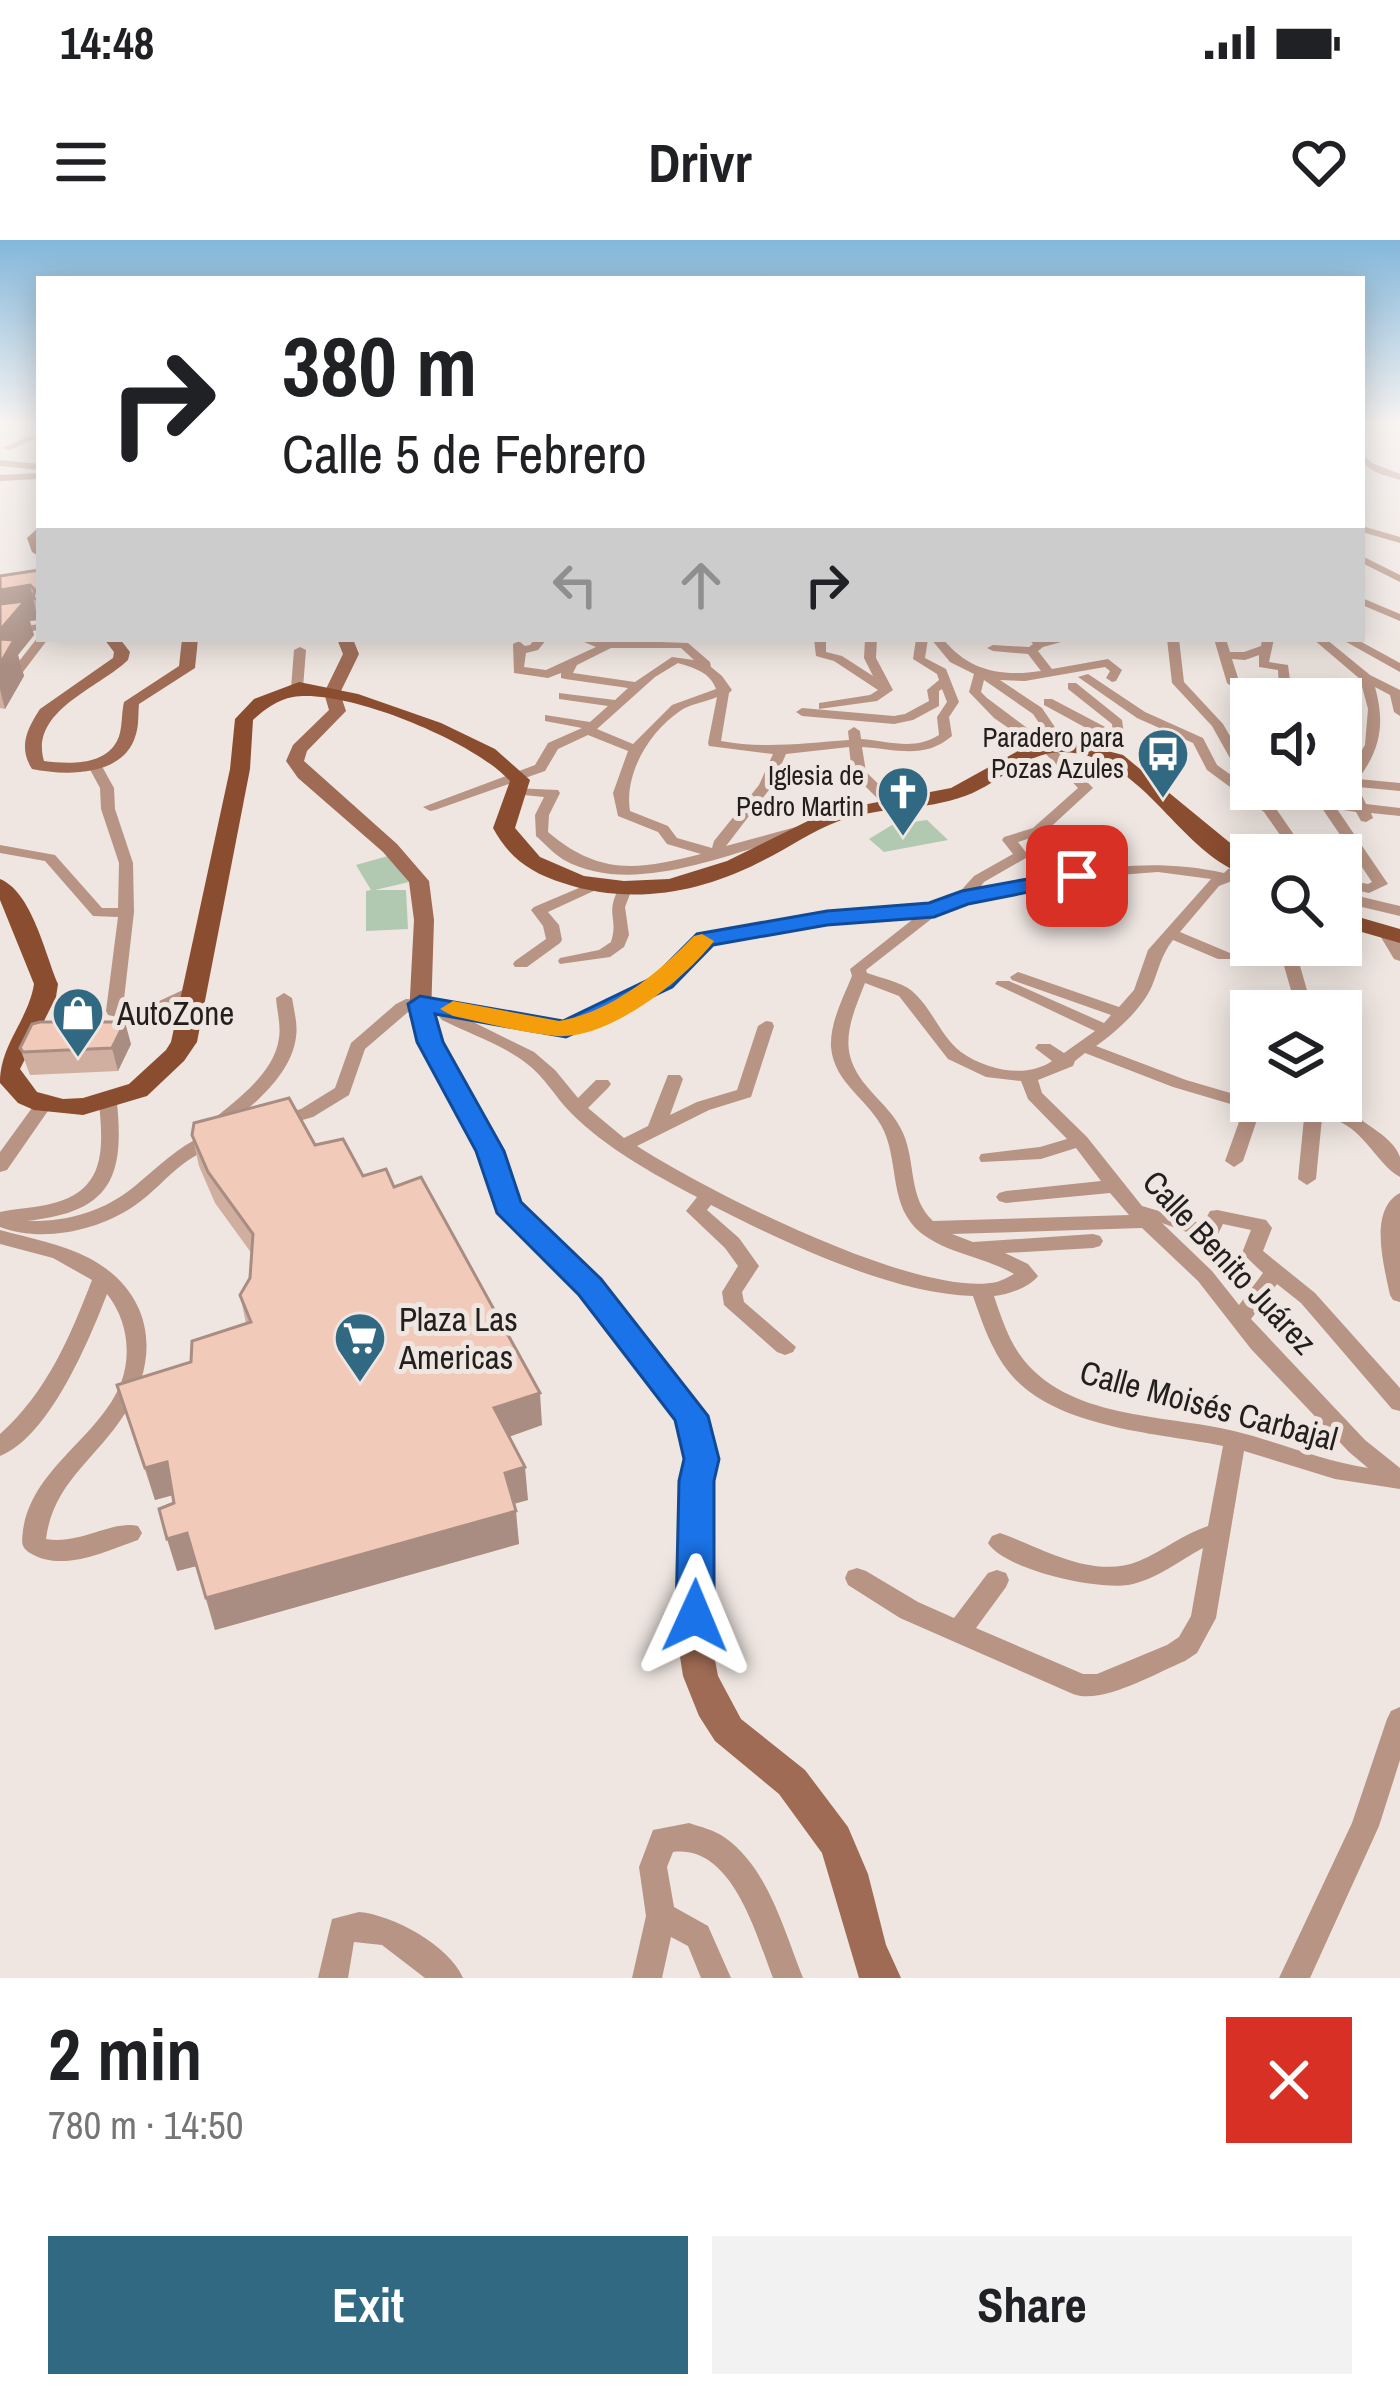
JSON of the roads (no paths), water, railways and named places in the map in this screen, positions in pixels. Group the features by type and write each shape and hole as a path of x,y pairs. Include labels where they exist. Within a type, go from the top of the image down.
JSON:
{"main road":[{"path":"114,642 122,652 120,660 46,713 32,747 38,765 69,768 94,764 117,753 126,740 132,702 187,668 190,642"},
{"path":"346,642 351,654 336,695 299,748 296,761 419,881 430,1042 490,1151 507,1206 590,1287 692,1416 702,1459 697,1481 694,1661 703,1691 727,1729 784,1774 839,1846 870,1961 881,1978"},
{"path":"0,886 11,899 46,984 44,997 7,1069 10,1085 22,1098 43,1105 108,1103 142,1088 172,1062 184,1042 240,769 242,726 261,703 291,690 336,695 420,724"},
{"path":"261,703 356,690 497,759 518,784 504,829 514,848 544,870 593,886 625,889 698,879 735,866 838,814 962,790 1018,754 1053,746 1107,747 1230,861"},
{"path":"1362,926 1394,935"}],"street":[{"path":"1365,530 1400,540"},
{"path":"1365,559 1400,568"},
{"path":"1365,560 1400,579"},
{"path":"1365,602 1400,618"},
{"path":"1365,613 1382,610"},
{"path":"19,630 26,614"},
{"path":"1,636 36,627"},
{"path":"20,668 40,642"},
{"path":"596,642 684,645 724,685"},
{"path":"820,642 820,654 838,658 887,690"},
{"path":"872,642 870,658 887,690"},
{"path":"724,685 714,743 780,753 858,743 916,750 944,740 943,718 952,702 942,673 919,659 922,642"},
{"path":"939,642 954,661 1104,732 1107,747"},
{"path":"993,648 1046,642 1048,671"},
{"path":"1158,642 1175,664"},
{"path":"1173,642 1186,697 1217,724 1230,747"},
{"path":"1221,642 1232,678"},
{"path":"1323,642 1362,675 1396,693 1399,709"},
{"path":"1352,642 1399,669"},
{"path":"1226,656 1245,656 1268,643"},
{"path":"1268,643 1264,664 1284,668 1284,678"},
{"path":"519,645 517,665 524,674 548,674 610,645"},
{"path":"291,690 301,650"},
{"path":"430,807 518,784 544,765 553,746 591,728 670,660 708,670"},
{"path":"575,663 566,675 638,686"},
{"path":"1362,675 1399,669"},
{"path":"1382,683 1399,669"},
{"path":"1053,746 1018,733 981,700 975,683 984,675 1112,671"},
{"path":"1043,707 1070,694 1082,675"},
{"path":"1082,675 1118,723 1121,733 1107,747"},
{"path":"1082,675 1141,715 1198,741 1212,767 1230,780"},
{"path":"1362,675 1378,734 1376,746 1362,765"},
{"path":"887,690 873,698 802,712 910,717 935,703 933,690 944,682"},
{"path":"716,852 672,841 663,829 623,814 620,793 634,764 635,748 676,708 724,685"},
{"path":"563,696 620,704"},
{"path":"962,898 980,879 1021,856 1009,840 1038,831 1086,788 1053,746 1043,707"},
{"path":"850,715 858,743 859,773 891,804"},
{"path":"549,718 591,728 635,748"},
{"path":"716,852 765,786 780,753"},
{"path":"94,764 107,788 108,809 126,863 126,912 114,1011 131,1017 149,1015 198,988"},
{"path":"518,784 553,793 542,815 541,833 556,848 590,865 649,869 803,829"},
{"path":"1362,784 1400,788"},
{"path":"1330,810 1381,884 1369,897 1362,897"},
{"path":"1355,810 1400,812"},
{"path":"0,849 50,858 98,914 126,912"},
{"path":"430,1005 537,1063 577,1109 624,1145 708,1196 874,1268 982,1293 1014,1286 1028,1276 1020,1267 960,1249 926,1228 906,1195 896,1134 884,1113 846,1074 842,1062 839,1043 860,976 858,969 866,958 934,910 962,898 1124,869 1230,871"},
{"path":"860,976 905,994 954,1055 992,1073 1028,1077 1067,1062 1108,1030 1142,991 1154,953 1230,881"},
{"path":"521,964 554,940 539,910 593,886"},
{"path":"566,962 603,954 623,940 626,933 617,907 625,889"},
{"path":"1362,894 1400,911"},
{"path":"192,1146 307,1113 334,1098 343,1090 357,1047 402,1008 430,1005 559,1029 583,1025 663,982 699,937 827,918 934,910"},
{"path":"1171,934 1216,952"},
{"path":"1394,935 1400,956"},
{"path":"1108,1030 1009,980 1121,1013"},
{"path":"0,1218 6,1224 38,1227 108,1212 259,1085 281,1057 288,1038 284,998"},
{"path":"624,1145 745,1093 766,1026"},
{"path":"1044,1048 1067,1062"},
{"path":"1087,1048 1161,1078 1230,1097"},
{"name":"Calle Benito Juárez","path":"1028,1077 1034,1095 1080,1141 1121,1194 1205,1276 1357,1446 1399,1480"},
{"path":"656,1128 674,1078"},
{"path":"577,1109 602,1084"},
{"path":"0,1218 33,1215 92,1192 106,1177 114,1158 108,1103"},
{"path":"0,1166 43,1105"},
{"path":"1234,1160 1248,1122"},
{"path":"1306,1179 1312,1122"},
{"path":"1356,1122 1400,1171"},
{"path":"988,1158 1041,1153 1080,1141"},
{"path":"1006,1197 1121,1194 1166,1221 1209,1233 1217,1216 1259,1225 1262,1228 1252,1253 1308,1298 1400,1402"},
{"path":"708,1196 696,1211 732,1243 748,1266 732,1292 734,1305 785,1347"},
{"path":"1400,1199 1388,1238 1400,1295"},
{"path":"926,1228 1149,1221"},
{"path":"0,1237 80,1258 104,1276 128,1307 136,1332 136,1362 124,1401 41,1503 32,1525 33,1544 45,1551 76,1549 130,1533"},
{"path":"960,1249 1094,1241"},
{"path":"1240,1319 1276,1270"},
{"path":"0,1447 49,1397 77,1346 104,1276"},
{"name":"Calle Moisés Carbajal","path":"982,1293 1003,1346 1017,1367 1063,1402 1235,1440 1326,1472 1399,1480"},
{"path":"857,1579 958,1632 1082,1686 1098,1685 1176,1653 1196,1633 1235,1440"},
{"path":"1000,1543 1030,1560 1083,1572 1138,1573 1201,1536 1219,1532"},
{"path":"958,1632 997,1580"},
{"path":"1294,1978 1365,1826 1400,1718"},
{"path":"646,1978 661,1916 653,1867 663,1840 684,1833 704,1836 729,1857 788,1978"},
{"path":"661,1916 698,1936 716,1978"},
{"path":"333,1978 342,1929 359,1925 382,1926 448,1978"}],"place":[{"name":"Paradero para Pozas Azules","path":"1163,800"},
{"name":"Iglesia de Pedro Martin","path":"903,838"},
{"name":"AutoZone","path":"78,1059"},
{"name":"Plaza Las Americas","path":"360,1384"}]}
